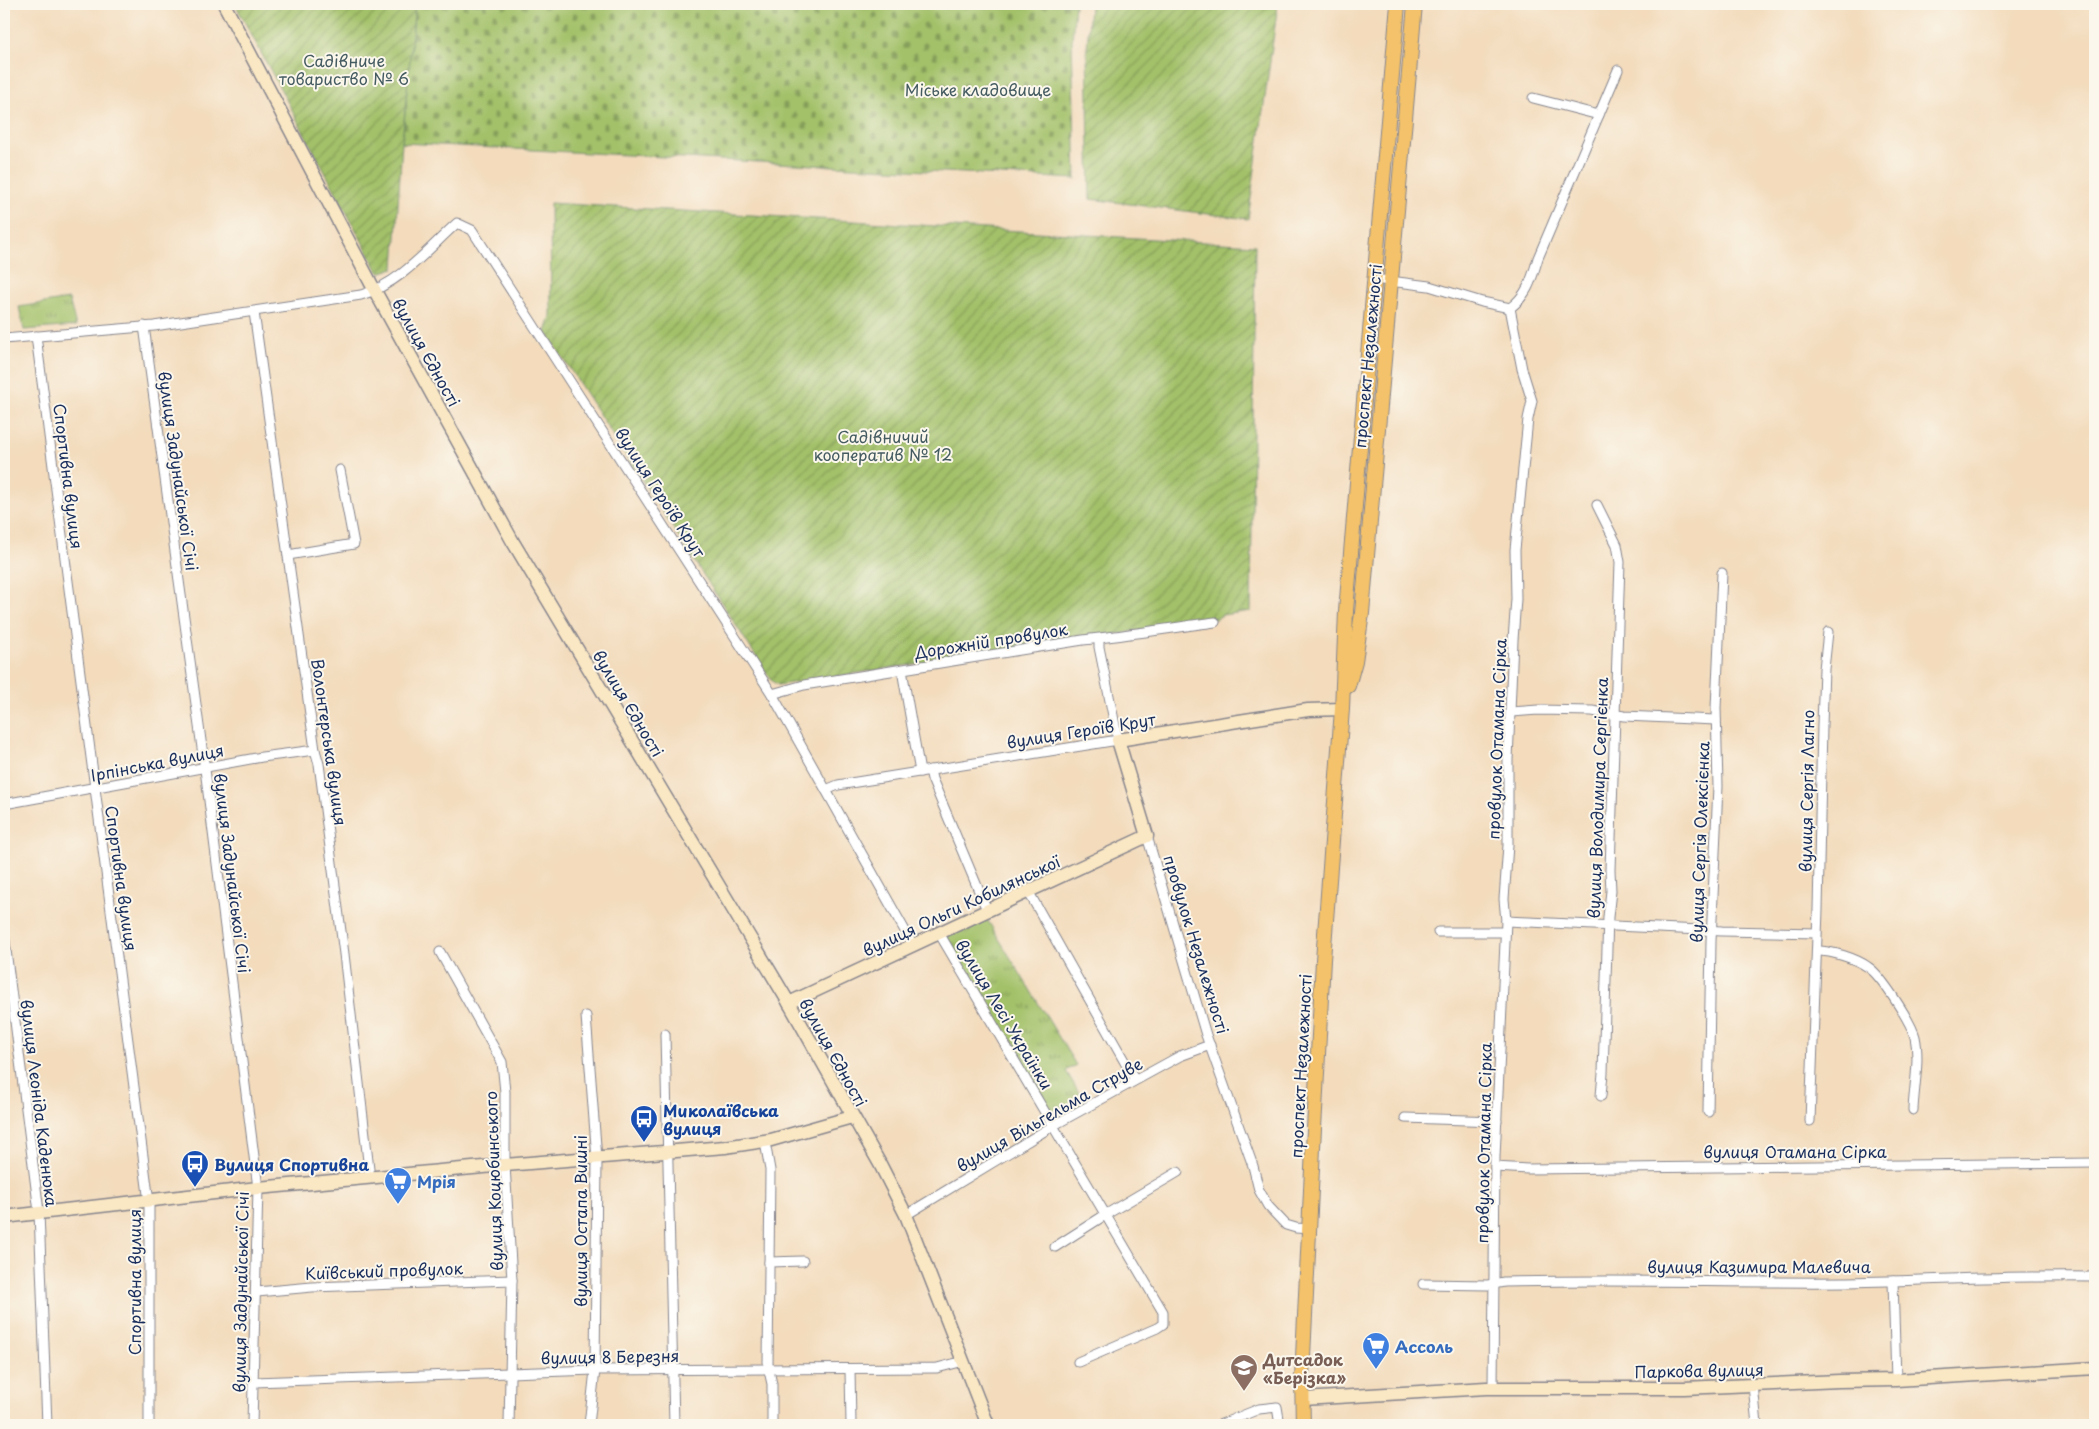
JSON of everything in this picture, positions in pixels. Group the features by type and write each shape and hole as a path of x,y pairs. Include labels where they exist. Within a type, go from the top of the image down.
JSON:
{"main road":[{"name":"проспект Незалежності","path":"1303,1425 1309,1229 1323,960 1342,708 1345,618 1398,4"},
{"name":"проспект Незалежності","path":"1342,708 1355,661 1361,619 1415,4"},
{"path":"1345,618 1361,619"}],"street":[{"name":"вулиця Єдності","path":"224,4 375,291 512,542 789,1004 906,1215 988,1425"},
{"path":"1374,279 1429,286 1482,302 1510,308 1520,300 1530,285 1538,258 1618,70"},
{"path":"1533,98 1599,115"},
{"name":"вулиця Героїв Крут","path":"375,291 392,282 458,223 472,230 772,694 913,945"},
{"path":"4,339 68,335 254,312 361,295 375,291"},
{"name":"провулок Отамана Сірка","path":"1493,1388 1495,1167 1506,921 1504,899 1516,599 1515,550 1528,419 1532,402 1522,369 1510,308"},
{"name":"Волонтерська вулиця","path":"254,312 315,750 319,764 344,954 370,1178"},
{"name":"вулиця Задунайської Січі","path":"144,326 204,768 258,1188 252,1425"},
{"name":"Спортивна вулиця","path":"36,336 149,1202 149,1425"},
{"path":"288,555 354,544 340,470"},
{"name":"вулиця Володимира Сергієнка","path":"1597,506 1614,537 1619,553 1604,1073 1601,1096"},
{"name":"вулиця Сергія Олексієнка","path":"1708,1112 1711,930 1718,786 1716,720 1722,573"},
{"name":"Дорожній провулок","path":"772,694 804,685 1083,640 1215,622"},
{"name":"вулиця Сергія Лагно","path":"1810,1121 1817,952 1822,721 1828,632"},
{"name":"провулок Незалежності","path":"1099,639 1118,740 1210,1045 1263,1198 1286,1225 1309,1229"},
{"path":"902,670 920,772"},
{"name":"вулиця Героїв Крут","path":"826,790 838,785 1118,740 1308,710 1342,708"},
{"path":"1511,712 1575,710 1716,720"},
{"name":"Ірпінська вулиця","path":"4,804 315,750"},
{"path":"930,770 932,779 987,910"},
{"name":"вулиця Ольги Кобилянської","path":"789,1004 1147,836"},
{"path":"1028,892 1135,1080"},
{"path":"1506,921 1816,933"},
{"path":"1438,932 1505,932"},
{"name":"вулиця Лесі Українки","path":"939,933 1163,1312 1163,1324 1157,1328 1078,1362"},
{"name":"вулиця Леоніда Каденюка","path":"4,934 39,1212 47,1425"},
{"name":"вулиця Коцюбинського","path":"440,952 490,1037 502,1062 505,1092 505,1165 512,1280 510,1425"},
{"path":"1817,952 1830,952 1868,967 1881,980 1910,1024 1916,1047 1914,1110"},
{"name":"вулиця Остапа Вишні","path":"586,1016 597,1159 595,1370 589,1425"},
{"path":"665,1034 674,1425"},
{"name":"вулиця Вільгельма Струве","path":"906,1215 1052,1126 1180,1056 1210,1045"},
{"path":"4,1217 149,1202 258,1188 505,1165 668,1153 765,1142 852,1117"},
{"path":"1405,1118 1497,1121"},
{"path":"765,1142 770,1170 768,1366 772,1384 772,1425"},
{"name":"вулиця Отамана Сірка","path":"1495,1167 1539,1169 2095,1163"},
{"path":"1055,1248 1105,1215 1178,1172"},
{"path":"769,1262 803,1261"},
{"name":"вулиця Казимира Малевича","path":"1423,1284 1494,1284 1504,1282 1583,1280 1691,1283 1893,1281 2095,1276"},
{"name":"Київський провулок","path":"256,1292 312,1286 512,1280"},
{"path":"1893,1281 1896,1380"},
{"name":"вулиця 8 Березня","path":"254,1382 595,1370 937,1368 964,1361"},
{"name":"Паркова вулиця","path":"1303,1399 1493,1388 1684,1388 1896,1380 2095,1368"},
{"path":"850,1369 851,1425"},
{"path":"1753,1385 1757,1425"},
{"path":"1219,1425 1259,1409 1277,1407 1280,1425"}],"green space":[{"name":"Садівниче товариство № 6","path":"235,4 415,4 402,143 394,268 379,273"},
{"name":"Міське кладовище","path":"415,4 1075,4 1072,41 1076,179 402,143"},
{"path":"1090,4 1278,4 1248,219 1090,199 1087,50"},
{"name":"Садівничий кооператив № 12","path":"550,203 1255,245 1251,611 1222,615 1216,619 778,685 772,681 546,332 551,316"},
{"path":"69,299 76,326 24,330 19,307"},
{"path":"985,916 1076,1065 1066,1071 1086,1104 1069,1113 1060,1116 1051,1115 945,935"}],"place":[{"name":"Миколаївська вулиця","path":"644,1143"},
{"name":"Вулиця Спортивна","path":"195,1188"},
{"name":"Мрія","path":"398,1205"},
{"name":"Ассоль","path":"1376,1370"},
{"name":"Дитсадок «Берізка»","path":"1244,1392"}]}
